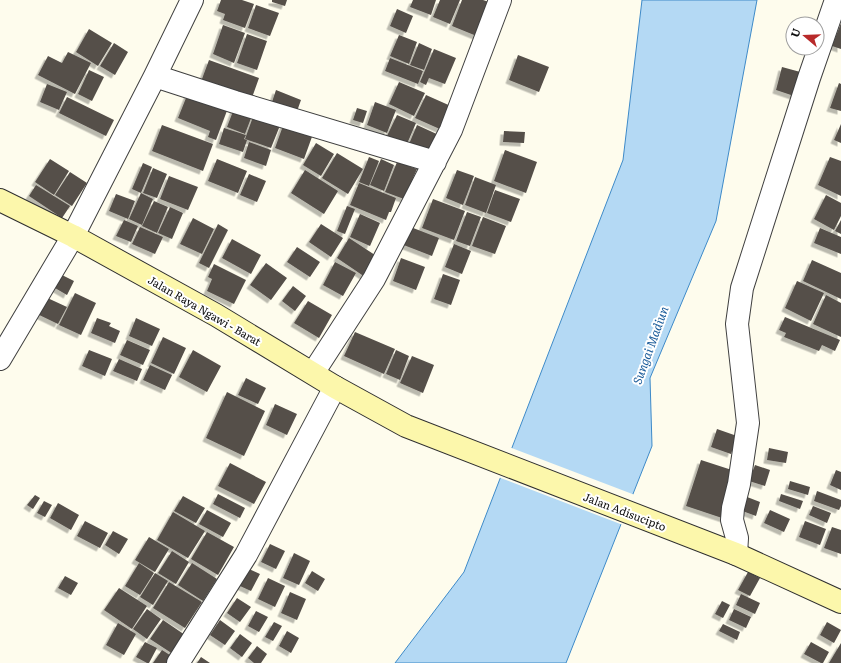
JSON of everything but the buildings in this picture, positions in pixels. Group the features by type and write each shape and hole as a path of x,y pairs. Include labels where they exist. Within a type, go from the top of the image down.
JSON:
{"main road":[{"name":"Jalan Raya Ngawi - Barat","path":"0,200 73,236 216,315 335,387 406,426"},
{"name":"Jalan Adisucipto","path":"406,426 731,552 841,602"}],"street":[{"path":"0,359 73,236 192,0"},
{"path":"313,373 374,279 435,162 451,130 500,0"},
{"path":"731,552 737,538 732,520 733,508 739,484 748,424 737,324 742,288 809,78 836,0"},
{"path":"155,76 235,102 435,162"},
{"path":"178,663 246,555 335,387"}],"water":[{"name":"Sungai Madiun","path":"642,0 757,0 716,221 650,378 652,446 566,663 395,663 464,572 623,160"}],"pier":[{"path":"509,447 635,495 623,525 498,477"}]}
